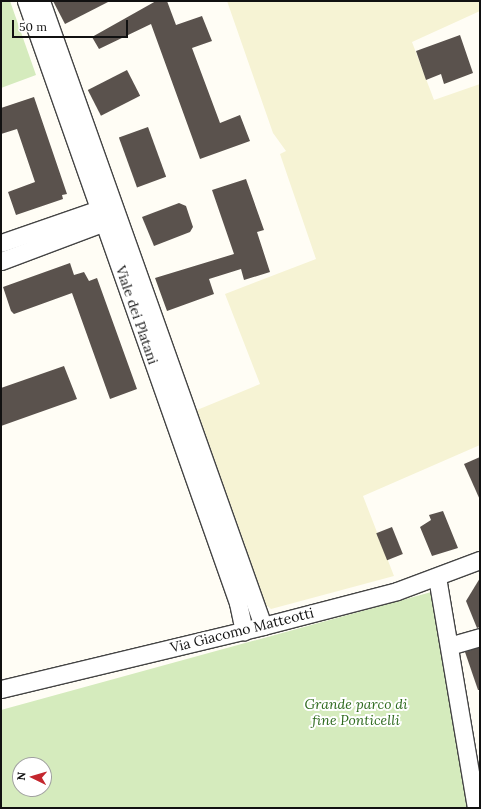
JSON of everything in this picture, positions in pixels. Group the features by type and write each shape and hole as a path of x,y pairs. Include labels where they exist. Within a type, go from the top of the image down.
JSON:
{"street":[{"name":"Viale dei Platani","path":"26,1 263,626"},
{"name":"Viale dei Platani","path":"41,1 107,214 238,603 244,631"},
{"path":"1,243 107,214"},
{"path":"1,261 107,214"},
{"name":"Via Giacomo Matteotti","path":"1,689 244,631 397,591 480,560"},
{"path":"437,577 476,772 476,808"},
{"path":"450,646 480,637"}],"shaded area":[{"path":"227,1 480,1 480,11 412,42 434,100 480,84 480,445 363,496 394,576 271,609 266,605 197,410 260,384 225,294 316,259 280,154 286,151 273,133"}],"green space":[{"path":"1,1 10,1 36,75 1,88"},
{"name":"Grande parco di fine Ponticelli","path":"435,591 469,808 1,808 1,710"}],"building":[{"path":"53,1 110,1 65,24"},
{"path":"156,1 167,1 176,25 202,16 212,41 192,48 220,123 240,115 250,141 200,159 151,24 99,49 92,37"},
{"path":"460,35 473,73 444,84 441,74 426,80 416,51"},
{"path":"127,70 140,96 101,116 88,90"},
{"path":"34,97 67,194 62,195 63,199 16,215 8,192 35,182 17,129 1,134 1,108"},
{"path":"148,127 166,177 137,187 119,138"},
{"path":"246,179 264,230 257,232 270,272 244,280 241,269 209,279 214,294 167,311 155,278 234,254 212,190"},
{"path":"179,203 186,206 193,227 190,232 154,246 142,217"},
{"path":"70,263 74,275 84,272 89,281 97,278 137,389 110,399 72,293 14,314 11,311 3,287"},
{"path":"64,366 77,399 1,426 1,388"},
{"path":"480,457 480,500 464,464"},
{"path":"443,511 458,548 432,556 420,527 431,520 429,515"},
{"path":"392,527 403,554 387,560 376,533"},
{"path":"480,578 480,627 477,628 466,601"},
{"path":"480,647 480,690 478,690 465,652"}]}
